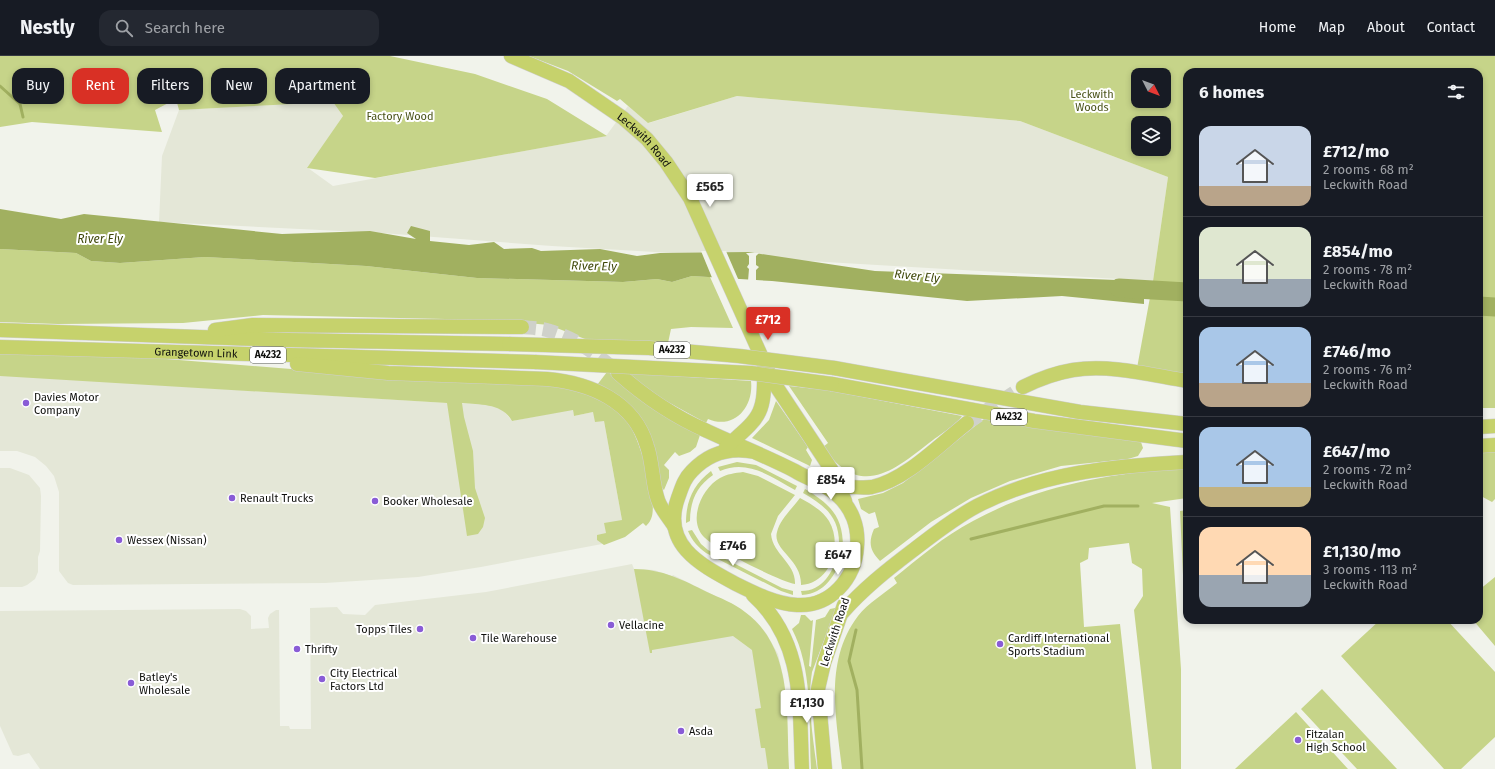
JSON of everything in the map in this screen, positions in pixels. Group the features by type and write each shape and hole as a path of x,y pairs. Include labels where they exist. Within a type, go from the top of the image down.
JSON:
{"main road":[{"name":"Leckwith Road","path":"510,56 569,81 624,118 647,139 666,162 690,198 764,362 782,395 831,470 848,507 857,529 857,546 842,613 824,663 818,689 825,769"},
{"path":"183,335 253,324 522,327"},
{"name":"Grangetown Link","path":"0,330 183,335 287,340 649,348 740,356 834,368 1080,412 1183,424"},
{"name":"Grangetown Link","path":"0,347 535,362 751,373 832,384 1034,421 1183,440"},
{"path":"249,355 289,364 380,372 531,378 562,381 588,387 608,397 623,407 641,430 648,447 658,500 674,526 680,540 692,557 709,570 773,600 798,605 816,602 873,581"},
{"name":"Leckwith Road","path":"718,454 750,426 760,411 765,391 764,362"},
{"path":"1023,387 1042,378 1064,372 1094,369 1123,371 1183,380"},
{"path":"618,373 638,391 662,406 706,431 820,484 837,495 848,507"},
{"path":"820,484 865,488 887,482 911,467 967,423"},
{"path":"1483,446 1495,446"},
{"path":"674,526 675,509 683,483 697,465 708,458 732,450 754,452"},
{"path":"842,613 873,581 964,514 1006,493 1044,480 1115,466 1183,462"},
{"path":"828,597 841,588 853,568"},
{"path":"745,588 754,595 773,617 792,654 798,683 802,769"}],"shaded area":[{"path":"737,96 1020,121 1168,177 1153,281 552,246 381,233 159,222 162,156 179,110 294,104 334,104 343,116 308,168 333,186 606,136 628,106 649,123"},
{"path":"0,375 447,403 498,404 512,421 573,409 574,416 593,412 604,421 622,520 606,533 602,544 481,567 418,577 325,583 73,585 68,583 59,571 59,492 54,476 46,466 35,457 17,451 0,451"},
{"path":"0,468 10,468 29,475 40,488 40,551 38,557 38,572 35,579 22,587 0,587"},
{"path":"632,564 634,569 654,570 672,576 673,575 734,605 756,621 766,633 778,654 784,680 789,769 40,769 29,753 18,756 13,755 0,726 0,611 240,609 246,611 251,616 251,629 269,628 268,618 270,614 276,610 279,610 280,726 289,726 290,729 311,729 310,608 337,607 343,614 365,615 375,605 486,592"}],"green space":[{"name":"Factory Wood","path":"0,56 390,56 475,74 547,99 607,136 375,178 307,168 343,116 334,104 370,104 370,68 275,68 275,104 294,104 179,110 177,104 203,104 203,68 137,68 137,104 166,104 155,110 162,132 32,122 0,127"},
{"name":"Leckwith Woods","path":"529,56 1495,56 1495,408 1483,408 1483,68 1183,68 1183,374 1137,368 1153,281 1168,177 1020,121 737,96 648,123 620,99 617,101 568,71"},
{"path":"0,249 76,253 91,261 120,263 205,257 366,266 477,278 623,282 657,279 672,282 692,276 710,277 733,328 691,327 671,329 668,343 585,339 549,325 505,321 445,319 263,315 183,323 58,324 0,322"},
{"path":"0,353 142,357 316,371 563,387 603,401 618,410 624,416 635,435 645,464 652,494 652,516 646,526 643,523 625,537 604,545 597,540 597,535 606,533 604,523 622,520 604,421 595,422 593,412 574,416 573,410 512,421 508,415 497,408 462,403 473,451 475,488 485,518 483,527 478,534 467,536 447,403 0,376"},
{"path":"607,372 643,402 700,435 696,447 690,452 679,456 675,452 664,465 669,470 669,478 664,490 661,487 655,448 597,385"},
{"path":"627,373 751,381 751,391 746,407 734,419 717,422 708,419 706,423 657,396"},
{"path":"789,386 826,390 962,416 952,426 915,454 888,471 875,475 862,476 849,472 836,463 823,447 828,443"},
{"path":"776,401 808,447 806,450 812,460 810,466 752,438 769,420"},
{"path":"984,419 1141,442 1143,448 1138,456 1128,459 1061,466 1010,481 971,498 931,522 880,561 872,550 871,546 871,538 874,529 879,527 875,512 869,514 861,509 858,499 883,493 903,483"},
{"path":"1495,445 1495,499 1492,502 1483,497 1483,446"},
{"path":"737,462 756,465 797,486 795,490 769,475 750,468 730,468 720,471 718,467"},
{"name":"Cardiff International Sports Stadium","path":"1183,467 1183,499 1152,503 1170,507 1181,669 1181,769 1152,769 1134,610 1143,596 1142,569 1132,563 1129,543 1089,548 1088,559 1080,563 1084,627 1120,624 1136,769 842,769 835,710 836,670 840,652 847,633 858,616 872,602 897,583 894,578 952,533 999,508 1024,498 1077,483 1104,477"},
{"path":"711,471 713,475 707,479 699,489 691,507 690,521 686,523 687,508 692,494 695,488"},
{"path":"743,472 758,476 795,495 778,516 771,534 776,548 792,570 795,584 775,577 732,556 709,541 703,536 699,529 697,513 699,504 708,489 720,478"},
{"path":"805,489 828,506 838,519 841,527 843,547 839,546 839,536 834,520 825,508 803,493"},
{"path":"800,498 816,508 826,517 833,531 835,541 832,561 827,570 820,578 811,583 801,585 797,568 779,544 777,538 777,532 781,523"},
{"path":"1180,511 1183,511 1183,575"},
{"path":"692,530 701,544 708,550 782,588 793,591 793,595 781,591 706,553 691,538 688,531"},
{"path":"838,554 843,555 837,569 828,582 817,591 802,595 801,591 815,588 826,579 830,574"},
{"path":"634,569 644,569 663,573 689,583 736,606 761,627 772,644 780,663 787,705 789,769 768,769 765,748 761,748 755,709 761,708 752,650 733,636 652,650 652,653 650,653"},
{"path":"1495,577 1495,646 1476,624 1483,624 1483,587"},
{"path":"830,609 836,609 812,672 810,708 817,769 811,769 810,715 807,679 804,661 792,629 799,623 801,615 805,615 811,621 813,620 809,666 811,667 816,620 825,617"},
{"path":"1376,624 1451,624 1495,672 1495,737 1461,769 1444,769 1341,656"},
{"path":"1322,689 1397,769 1357,769 1301,709"},
{"name":"Fitzalan High School","path":"1296,712 1348,769 1235,769"}],"water":[{"path":"0,209 61,219 84,214 282,234 370,231 416,239 407,233 411,226 430,231 430,241 469,245 494,242 504,249 532,248 541,251 600,249 637,256 660,253 748,252 875,271 1144,281 1144,304 1062,296 967,301 772,281 692,276 672,282 657,279 623,282 477,278 366,266 205,257 120,263 91,261 76,253 0,249"}],"pier":[{"path":"701,251 726,251 739,281 713,280"},
{"path":"746,253 759,253 756,256 756,265 759,267 756,270 756,280 758,282 748,281 749,269 747,267 749,264 749,256"}],"waterway":[{"path":"0,86 20,104 23,117"},
{"name":"River Ely","path":"1119,288 1183,292"},
{"name":"River Ely","path":"1483,306 1495,307"},
{"path":"971,539 1104,506 1138,506"},
{"path":"856,630 849,661 857,690 862,769"}],"tunnel":[{"path":"522,327 547,330 577,342 616,371"},
{"path":"967,423 1023,387"}],"place":[{"name":"Davies Motor Company","path":"26,403"},
{"name":"Renault Trucks","path":"232,498"},
{"name":"Booker Wholesale","path":"375,501"},
{"name":"Wessex (Nissan)","path":"119,540"},
{"name":"Vellacine","path":"611,625"},
{"name":"Topps Tiles","path":"420,629"},
{"name":"Tile Warehouse","path":"473,638"},
{"name":"Cardiff International Sports Stadium","path":"1000,644"},
{"name":"Thrifty","path":"297,649"},
{"name":"City Electrical Factors Ltd","path":"322,679"},
{"name":"Batley's Wholesale","path":"131,683"},
{"name":"Asda","path":"681,731"},
{"name":"Fitzalan High School","path":"1298,740"}]}
